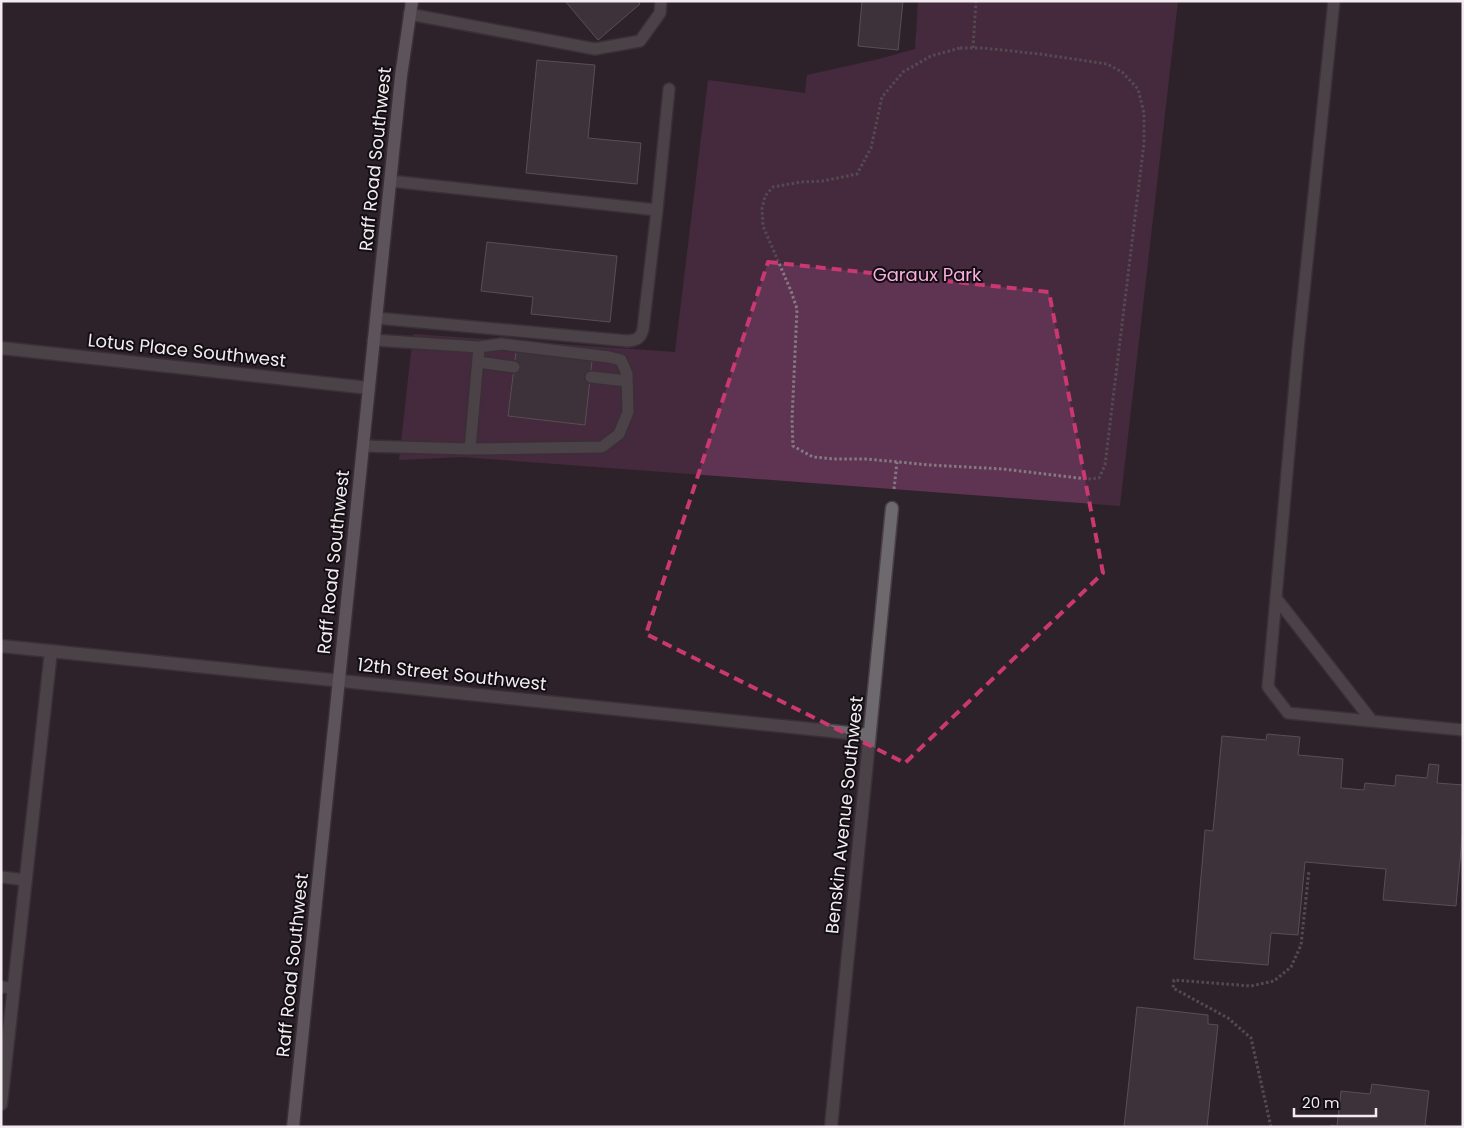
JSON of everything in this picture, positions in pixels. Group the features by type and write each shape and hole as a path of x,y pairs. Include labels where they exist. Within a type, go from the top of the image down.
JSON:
{"main road":[{"name":"Raff Road Southwest","path":"293,1127 368,388 401,76 411,8"}],"street":[{"name":"Lotus Place Southwest","path":"1,348 368,388"},
{"name":"Benskin Avenue Southwest","path":"831,1127 892,508"},
{"name":"12th Street Southwest","path":"1,646 869,735"},
{"path":"1,1104 8,987 26,880 51,651"}],"lane":[{"path":"411,8 596,49 640,41 660,12 661,1"},
{"path":"1334,1 1298,349 1268,687 1288,713 1463,730"},
{"path":"376,318 628,342 637,340 643,329 669,88"},
{"path":"390,181 657,210"},
{"path":"363,446 470,449 602,447 620,434 628,412 628,374 621,360 610,357 501,344 479,346 374,340"},
{"path":"470,449 479,346"},
{"path":"478,362 514,367"},
{"path":"591,377 628,380"},
{"path":"1276,598 1372,721"},
{"path":"1,877 26,880"}],"path":[{"path":"974,48 976,1"},
{"path":"960,48 974,48 1040,54 1107,64 1122,72 1138,89 1144,113 1144,143 1105,466 1099,478 1087,479 1003,469 813,457 793,446 792,420 797,309 788,283 763,226 762,209 765,196 773,187 801,182 823,181 857,174 871,148 882,97 903,72 931,56 960,48"},
{"path":"892,508 897,462"},
{"path":"1271,1127 1250,1038 1228,1018 1173,988 1174,980 1251,986 1274,981 1291,967 1301,945 1309,870"}],"highlighted area":[{"path":"768,262 1049,292 1103,573 905,763 646,634"}],"green space":[{"name":"Garaux Park","path":"918,1 1178,1 1120,506 462,457 399,460 413,334 675,352 708,80 805,93 807,75 915,49"}],"building":[{"path":"565,1 638,1 640,4 598,40"},
{"path":"862,1 903,1 898,50 858,46"},
{"path":"537,60 595,65 588,138 641,143 637,184 526,173"},
{"path":"487,242 617,256 610,322 531,314 533,297 481,291"},
{"path":"516,352 592,361 585,425 508,416"},
{"path":"1267,734 1300,737 1298,755 1343,759 1341,788 1364,790 1365,783 1395,786 1396,775 1427,778 1429,764 1439,765 1437,783 1463,785 1463,827 1456,906 1383,900 1386,869 1305,862 1298,935 1271,933 1268,965 1194,959 1205,830 1213,831 1222,736 1266,740"},
{"path":"1137,1007 1208,1015 1208,1024 1218,1025 1207,1127 1124,1127"},
{"path":"1372,1084 1429,1091 1425,1125 1433,1127 1330,1127 1331,1125 1337,1126 1341,1091 1370,1094"}]}
